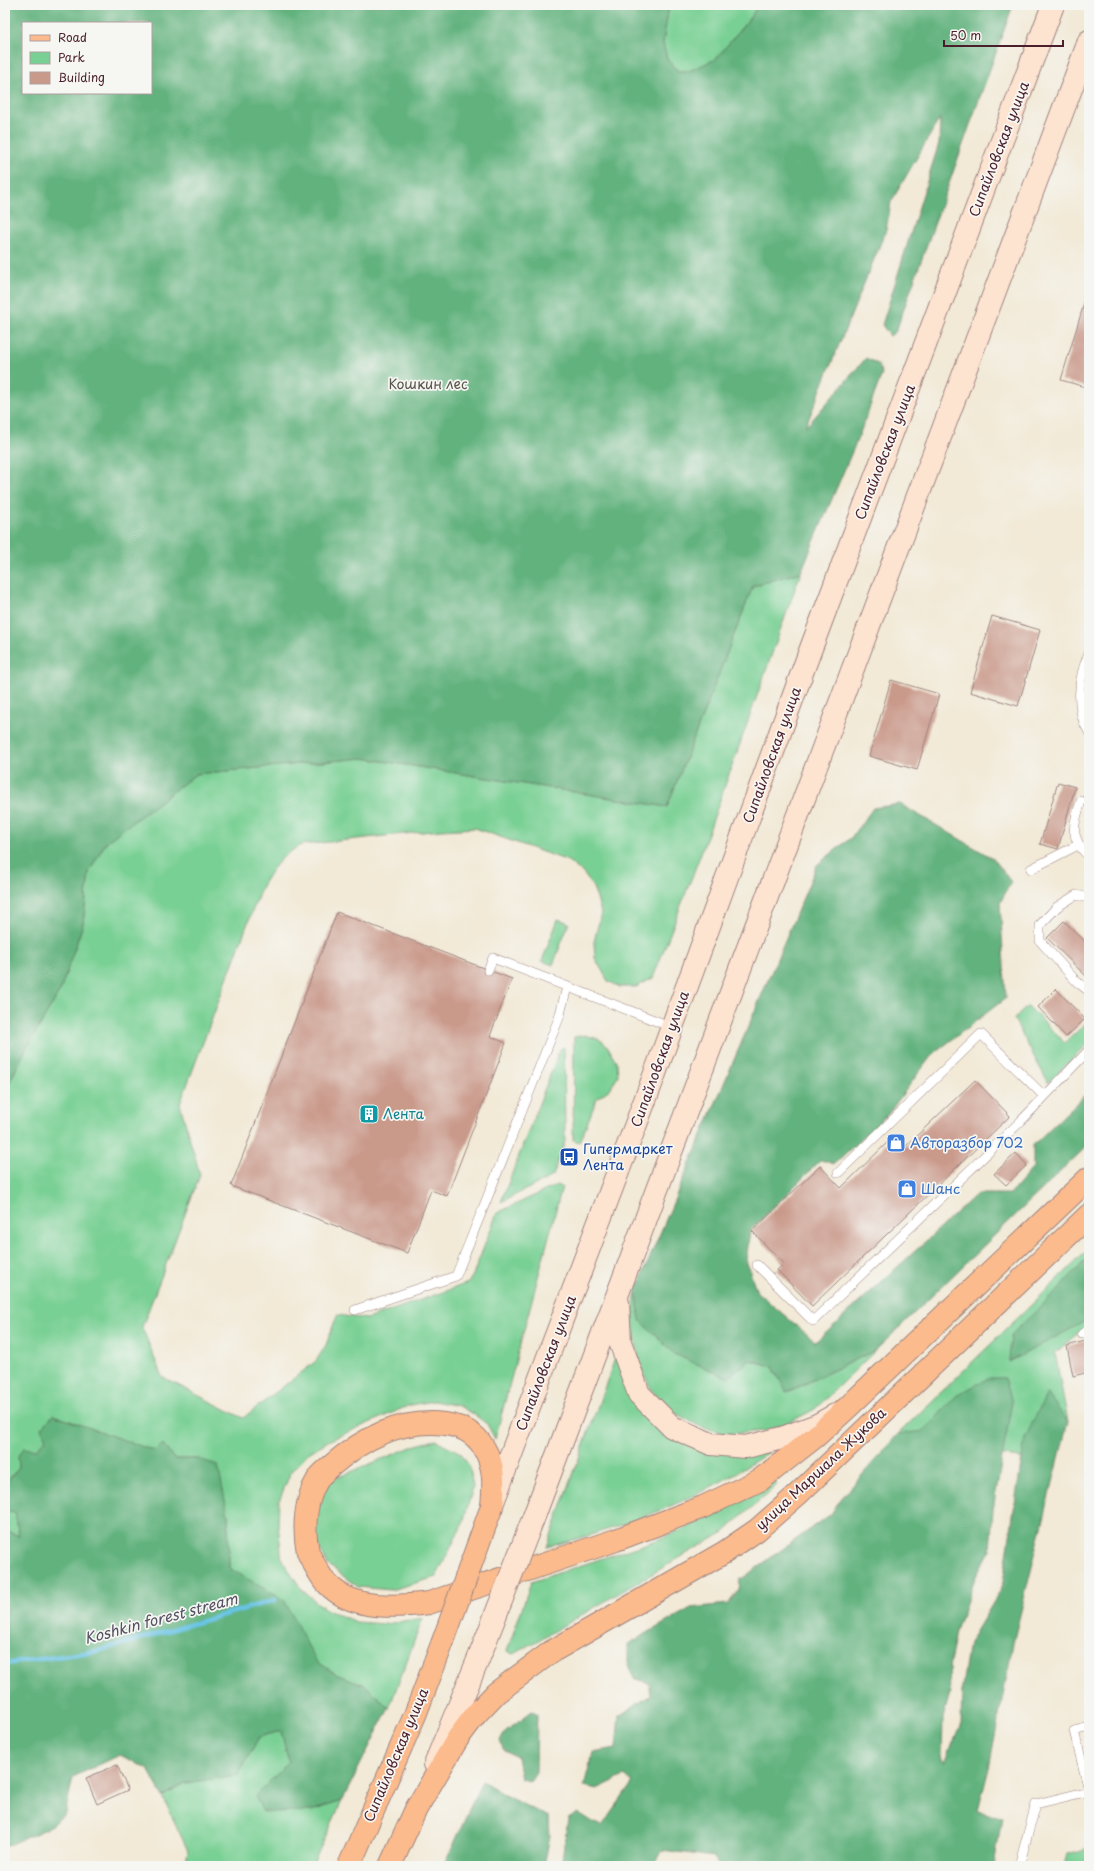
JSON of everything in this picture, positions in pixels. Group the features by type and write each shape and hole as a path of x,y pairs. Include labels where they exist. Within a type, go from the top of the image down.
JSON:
{"main road":[{"name":"Сипайловская улица","path":"349,1866 415,1715 442,1644 492,1506 672,1027 810,651 1054,5"},
{"path":"390,1866 416,1809 480,1655 533,1519 1084,69 1089,41"},
{"name":"улица Маршала Жукова","path":"492,1506 494,1483 492,1464 484,1446 469,1432 453,1425 433,1424 406,1426 382,1433 361,1444 338,1460 318,1478 307,1503 305,1528 308,1553 322,1577 339,1594 368,1605 397,1607 429,1603 616,1540 703,1507 760,1480 815,1437 847,1408 1089,1178"},
{"name":"улица Маршала Жукова","path":"416,1809 458,1738 476,1714 496,1693 551,1652 726,1552 757,1530 797,1495 1089,1215"},
{"path":"618,1294 620,1342 630,1373 639,1394 672,1427 710,1444 746,1447 782,1438 817,1425 847,1408"}],"lane":[{"path":"1089,654 1082,671 1080,682 1082,715 1089,732"},
{"path":"1081,800 1074,824 1074,832 1078,845 1089,857"},
{"path":"1031,869 1078,845"},
{"path":"1089,898 1076,895 1057,907 1040,925 1040,941 1077,982 1089,991"},
{"path":"488,970 493,958 672,1027"},
{"path":"355,1310 456,1276 559,1018 567,987"},
{"path":"838,1172 981,1034 1044,1096"},
{"path":"757,1265 813,1321 1015,1126 1089,1050"},
{"path":"1019,1866 1036,1804 1089,1790 1074,1731 1089,1727"}],"green space":[{"name":"Кошкин лес","path":"5,5 669,5 663,43 667,59 678,71 689,71 716,59 752,15 758,5 1013,5 896,331 890,336 882,325 939,143 940,118 891,202 886,230 805,428 866,358 878,364 882,374 860,433 801,572 753,586 667,807 363,758 196,774 106,842 89,872 83,924 60,991 25,1051 5,1091"},
{"path":"669,5 758,5 752,15 716,59 689,71 678,71 667,59 663,43"},
{"path":"801,572 700,856 653,978 636,987 620,987 608,981 595,958 594,942 601,913 597,898 592,885 583,873 568,861 475,828 441,830 301,845 282,858 269,874 261,888 180,1104 200,1175 142,1327 162,1377 243,1418 316,1361 326,1345 337,1315 367,1319 468,1283 473,1275 497,1213 557,1185 562,1187 495,1439 487,1424 459,1406 434,1401 410,1405 328,1441 307,1454 290,1474 279,1501 278,1524 282,1560 303,1591 325,1609 356,1622 385,1624 423,1618 389,1708 365,1685 338,1675 316,1661 256,1585 229,1568 228,1515 198,1459 174,1459 53,1415 46,1438 39,1446 18,1456 19,1468 5,1483 5,1370 7,1369 5,1367 5,1091 25,1051 60,991 83,924 89,872 106,842 196,774 363,758 667,807 753,586"},
{"path":"900,804 994,859 1011,882 1000,903 1006,998 932,1055 888,1114 834,1164 821,1160 750,1231 746,1260 757,1292 816,1342 977,1194 1010,1194 1033,1168 1033,1145 1089,1091 1089,1144 876,1350 787,1392 772,1366 750,1360 728,1378 674,1354 640,1320 636,1290 817,865 853,836 873,808"},
{"path":"558,919 569,923 553,965 542,961"},
{"path":"1028,1006 1065,1043 1089,1020 1089,1043 1048,1083 1014,1019"},
{"path":"584,1035 599,1039 607,1045 617,1063 618,1075 610,1089 597,1098 580,1142 573,1140 574,1037"},
{"path":"564,1047 565,1141 553,1176 501,1202 560,1049"},
{"path":"1089,1249 1089,1325 1055,1353 1068,1422 1035,1460 959,1450 898,1434"},
{"path":"1089,1256 1089,1317 1082,1323 1009,1362 1011,1335 1056,1292"},
{"path":"636,1290 640,1320 674,1354 728,1377 749,1360 772,1366 788,1392 876,1350 815,1409 790,1422 764,1431 729,1434 701,1427 675,1413 652,1391 640,1365 633,1328 633,1311"},
{"path":"617,1353 667,1432 769,1452 717,1484 662,1510 634,1521 547,1547"},
{"path":"988,1378 1005,1378 1012,1402 993,1509 990,1551 975,1578 956,1631 949,1668 950,1693 943,1718 942,1755 945,1762 961,1724 962,1686 969,1643 1002,1588 1025,1438 1047,1393 1068,1422 1013,1643 989,1768 978,1811 1002,1817 994,1866 719,1866 714,1857 662,1850 655,1866 561,1866 568,1819 578,1813 592,1822 602,1826 633,1782 624,1776 597,1789 584,1786 593,1752 616,1748 619,1716 651,1695 649,1683 634,1678 628,1662 628,1644 691,1608 728,1604 739,1590 740,1580 831,1514 840,1500 898,1434 924,1431 956,1396"},
{"path":"53,1415 155,1451 163,1444 174,1459 198,1459 218,1465 228,1515 229,1568 284,1600 316,1661 338,1675 365,1685 389,1708 342,1801 311,1811 263,1812 255,1796 289,1762 281,1731 259,1737 238,1775 185,1783 163,1797 148,1769 120,1755 73,1777 65,1814 46,1829 5,1847 5,1530 19,1536 15,1512 5,1511 5,1483 19,1468 18,1456 24,1448 36,1450 46,1440 42,1428"},
{"path":"436,1440 461,1453 470,1468 473,1487 463,1523 436,1577 391,1590 358,1587 327,1564 315,1538 314,1505 329,1481 416,1445"},
{"path":"775,1482 777,1485 724,1532 523,1649 513,1654 507,1651 531,1582 657,1540 702,1521"},
{"path":"5,1511 15,1512 19,1536 5,1530"},
{"path":"532,1711 537,1715 536,1772 530,1781 521,1779 517,1757 503,1749 500,1741 506,1731"},
{"path":"281,1731 289,1762 256,1796 311,1811 342,1801 312,1866 185,1866 188,1851 163,1797 185,1783 238,1775 259,1737"},
{"path":"482,1781 512,1799 549,1817 550,1836 544,1866 444,1866"},
{"path":"1089,1848 1089,1866 1065,1866 1068,1854"}],"building":[{"path":"1089,287 1089,388 1061,380"},
{"path":"992,616 1040,630 1018,706 970,692"},
{"path":"891,680 939,694 917,770 869,756"},
{"path":"1058,782 1075,787 1058,849 1040,844"},
{"name":"Лента","path":"337,912 512,979 490,1036 506,1043 447,1196 431,1190 407,1253 231,1186"},
{"path":"1064,921 1089,945 1089,979 1047,938"},
{"path":"1056,989 1085,1019 1066,1037 1038,1007"},
{"path":"975,1080 1010,1116 812,1306 777,1270 784,1264 752,1231 820,1166 841,1188 895,1135 906,1146"},
{"path":"1016,1153 1027,1165 1006,1185 994,1174"},
{"path":"1089,1340 1089,1372 1073,1376 1067,1346"},
{"path":"117,1765 128,1790 97,1804 86,1778"}],"waterway":[{"name":"Koshkin forest stream","path":"5,1664 98,1651 275,1600"}],"place":[{"name":"Лента","path":"369,1114"},
{"name":"Авторазбор 702","path":"896,1143"},
{"name":"Гипермаркет Лента","path":"569,1157"},
{"name":"Шанс","path":"907,1189"}]}
